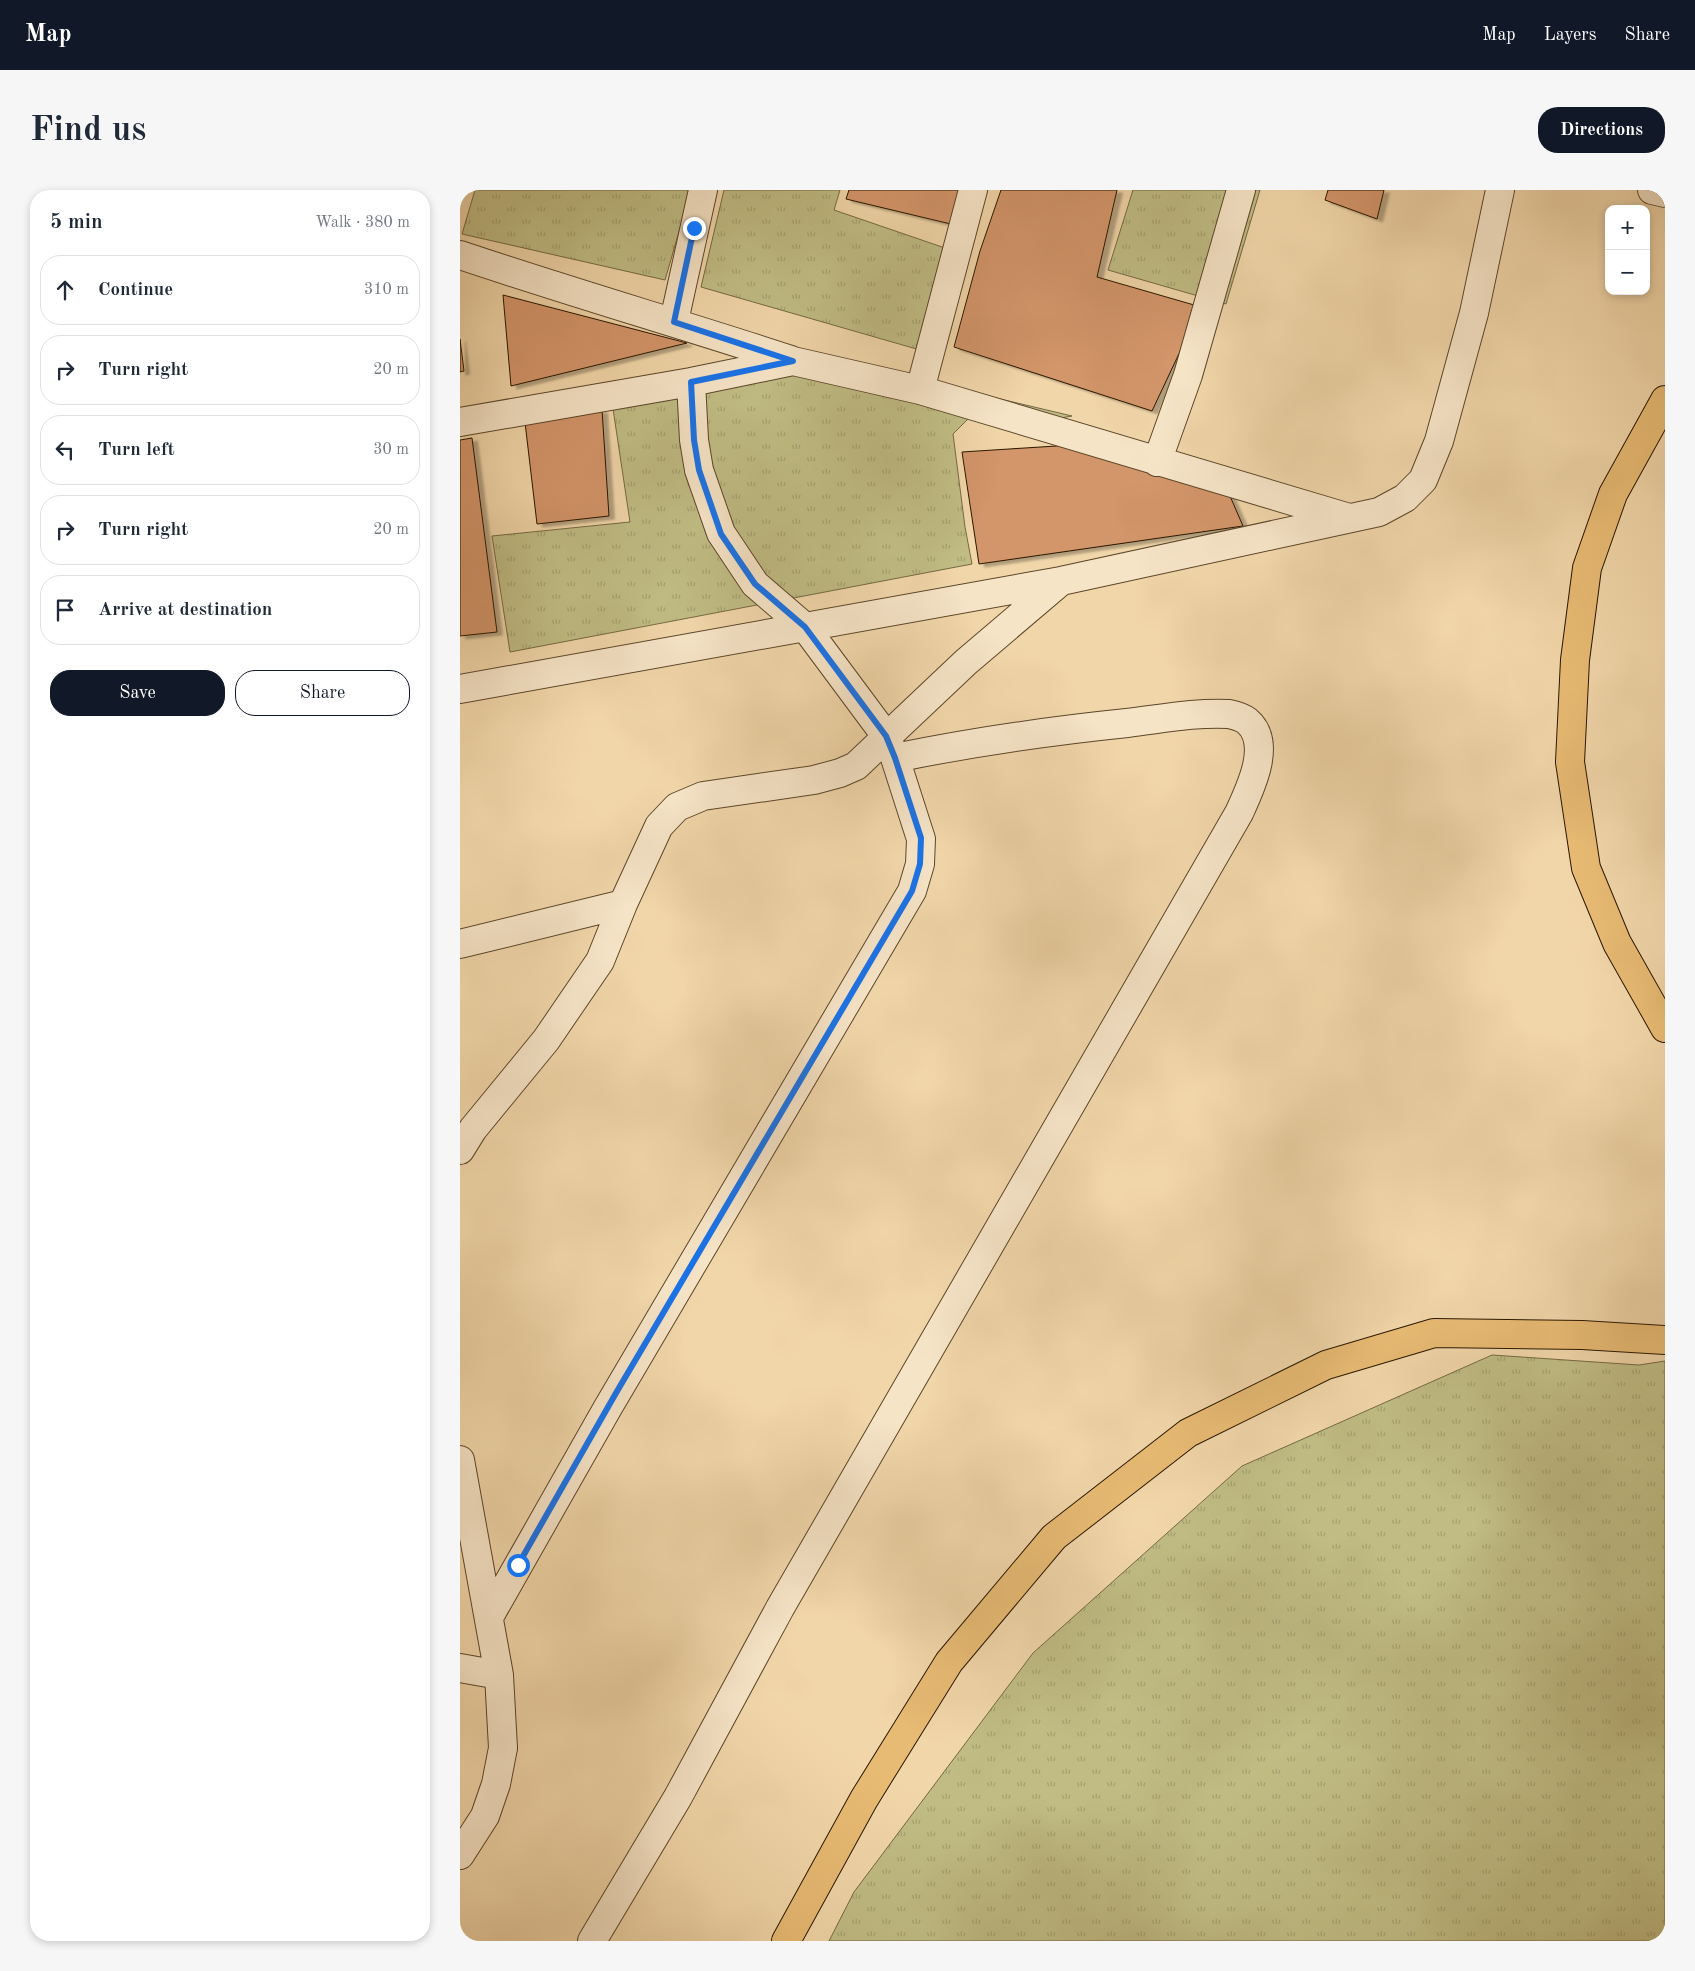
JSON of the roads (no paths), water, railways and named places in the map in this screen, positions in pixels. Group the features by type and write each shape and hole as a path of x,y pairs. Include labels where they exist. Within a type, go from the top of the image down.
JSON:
{"highway":[{"path":"1665,400 1613,494 1587,568 1575,660 1570,762 1586,868 1617,943 1665,1028"},
{"path":"786,1941 864,1799 949,1662 1054,1537 1188,1433 1326,1365 1434,1333 1582,1335 1665,1340"}],"street":[{"path":"674,322 703,190"},
{"path":"920,390 973,190"},
{"path":"1157,462 1188,375 1241,190"},
{"path":"460,689 1061,581 1379,512 1405,498 1423,480 1439,441 1474,313 1500,190"},
{"path":"1652,190 1665,193"},
{"path":"460,255 544,284 674,322 793,361 920,390 1350,518"},
{"path":"460,422 691,382 793,361"},
{"path":"489,1616 607,1409 912,891 920,864 921,838 891,747 805,627 755,584 721,534 699,470 694,440 691,382"},
{"path":"460,1150 474,1129 546,1040 600,961 623,904 659,826 677,807 703,796 814,780 840,773 891,747 987,644 1061,581"},
{"path":"592,1941 678,1797 780,1608 1239,813 1255,778 1259,745 1254,729 1246,720 1232,714 1198,715 891,747"},
{"path":"460,944 623,904"},
{"path":"460,1460 499,1675 503,1748 496,1784 484,1816 460,1854"},
{"path":"460,1668 499,1675"}]}
